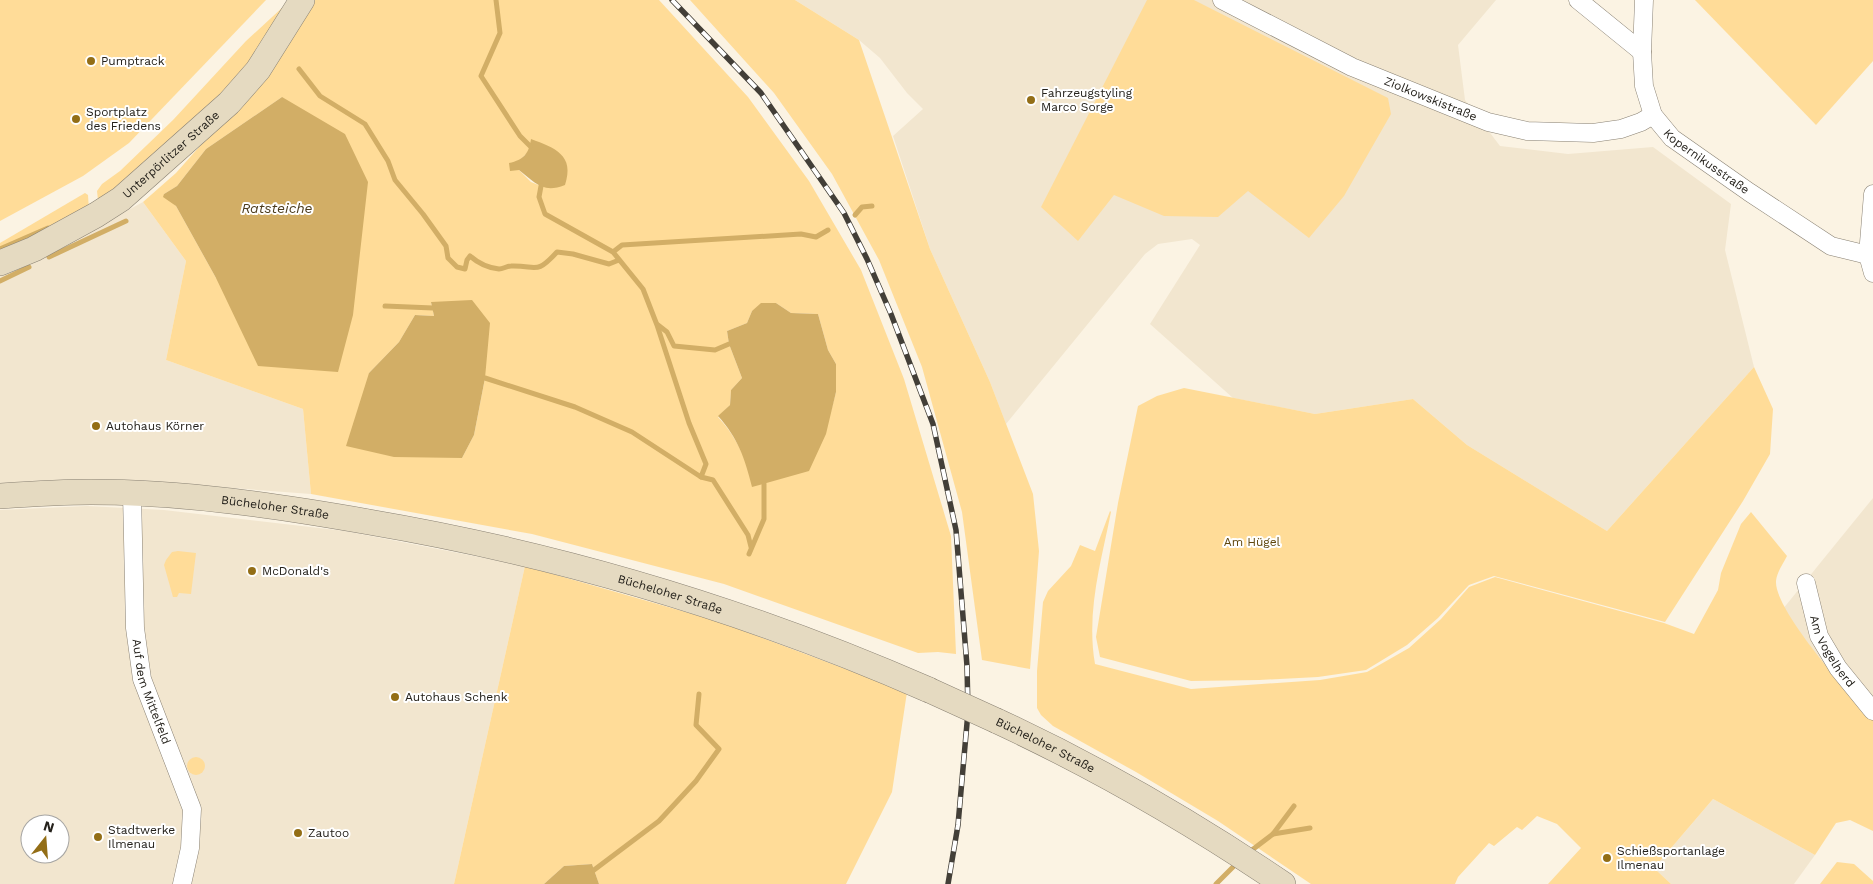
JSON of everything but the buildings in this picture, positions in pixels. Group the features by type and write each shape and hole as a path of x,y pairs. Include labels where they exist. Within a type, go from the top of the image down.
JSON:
{"main road":[{"name":"Unterpörlitzer Straße","path":"0,263 34,249 121,199 229,103 258,70 302,0"},
{"name":"Bücheloher Straße","path":"0,496 92,492 132,494 185,497 318,513 465,539 624,579 760,622 929,690 998,721 1102,775 1209,837 1280,882"}],"street":[{"name":"Ziolkowskistraße","path":"1222,0 1352,67 1488,122 1527,131 1593,132 1620,129 1641,122 1653,115"},
{"path":"1578,0 1642,52"},
{"name":"Kopernikusstraße","path":"1644,0 1642,52 1644,86 1653,115 1672,138 1831,246 1868,255"},
{"path":"1873,194 1868,255 1873,273"},
{"name":"Auf dem Mittelfeld","path":"132,494 135,628 142,679 192,809 190,848 182,884"},
{"name":"Am Vogelherd","path":"1806,584 1819,636 1838,668 1873,712"}],"shaded area":[{"path":"795,0 1496,0 1458,45 1465,100 1500,146 1568,154 1653,147 1731,204 1725,250 1754,367 1607,531 1467,445 1413,399 1315,414 1233,398 1150,324 1200,245 1192,239 1158,244 1145,254 1006,424 990,382 930,249 893,136 923,109 907,93 880,58 859,40"},
{"path":"143,202 186,261 166,360 303,409 311,494 166,483 0,491 0,276 34,261"},
{"path":"1873,498 1873,737 1765,631"},
{"path":"87,506 164,510 345,531 525,566 454,884 0,884 0,510"},
{"path":"1713,799 1815,855 1794,884 1671,884 1654,868"}],"green space":[{"name":"Sportplatz des Friedens","path":"0,0 266,0 129,143 83,176 0,221"},
{"path":"314,0 659,0 748,97 809,181 861,270 904,379 951,536 956,654 938,652 918,653 724,584 532,534 311,494 303,409 166,360 186,261 143,202 176,173 287,48","holes":["282,97 216,278 176,206 164,194 177,186 206,149","529,151 541,186 531,182 519,170 519,161","431,302 485,378 474,435 462,458 369,373 399,342 415,315 434,316","776,303 791,313 818,314 828,350 836,364 836,392 831,411 748,468 736,441 718,417 730,405 731,390 742,378 729,344 727,331 747,323 752,311"]},
{"path":"690,0 795,0 859,40 930,249 990,382 1033,494 1039,551 1030,669 982,660 962,512 922,367 879,260 832,174 774,93"},
{"path":"1147,0 1194,0 1388,98 1391,114 1344,196 1309,238 1248,191 1218,217 1164,216 1114,195 1078,241 1041,207"},
{"path":"1695,0 1873,0 1873,61 1816,125"},
{"path":"284,6 258,57 137,176 98,200 97,191 102,184 120,171 173,120 246,41"},
{"path":"85,193 88,195 89,210 0,254 0,243"},
{"name":"Am Hügel","path":"1754,367 1773,409 1770,454 1743,501 1665,622 1494,576 1469,585 1438,618 1407,645 1366,670 1318,677 1191,681 1100,657 1096,637 1118,503 1138,406 1157,396 1184,388 1315,414 1413,399 1467,445 1607,531"},
{"path":"1110,511 1093,606 1092,625 1095,664 1191,689 1320,680 1367,672 1409,648 1441,619 1469,587 1495,577 1664,623 1694,634 1718,590 1721,573 1741,524 1751,512 1787,556 1776,581 1779,594 1787,612 1815,652 1873,720 1873,831 1850,820 1836,823 1815,855 1713,799 1654,868 1671,884 1548,884 1581,848 1557,824 1537,816 1522,830 1517,827 1494,846 1489,843 1458,877 1455,884 1311,884 1218,821 1136,772 1053,726 1041,715 1037,708 1037,671 1043,602 1048,591 1071,566 1080,545 1095,551"},
{"path":"172,552 196,553 191,594 179,593 177,597 173,597 164,565"},
{"path":"525,566 717,621 907,692 892,792 846,884 599,884 592,864 564,866 544,884 454,884"},
{"path":"196,757 202,760 205,766 202,772 196,775 190,772 187,766 190,760"},
{"path":"1837,862 1854,864 1873,881 1873,884 1820,884"}],"water":[{"name":"Ratsteiche","path":"282,97 345,134 368,182 353,315 338,372 258,366 216,278 176,206 163,197 164,194 177,186 206,149"},
{"path":"531,139 561,154 567,166 565,185 545,187 539,185 519,170 510,171 509,163 525,155"},
{"path":"472,300 490,323 485,378 474,435 462,458 394,457 346,446 369,373 399,342 415,315 434,316 431,302"},
{"path":"761,303 776,303 791,313 818,314 828,350 836,364 836,392 826,434 809,471 752,487 740,449 731,432 718,416 730,405 731,390 742,378 729,344 727,331 747,323 752,311"},
{"path":"592,864 599,884 544,884 564,866"}],"waterway":[{"path":"496,0 500,33 481,76 520,136 530,146"},
{"path":"299,69 320,96 365,124 388,161 395,180 446,246 448,258 457,267 465,269 470,256 484,265 500,269 511,266 536,268 544,264 557,252 573,254 609,264 619,260"},
{"path":"541,186 539,197 545,214 613,252 643,289 657,325 689,423 706,464 701,477"},
{"path":"855,215 862,207 872,206"},
{"path":"49,257 126,221"},
{"path":"0,249 48,228"},
{"path":"613,252 622,245 801,234 816,237 828,230"},
{"path":"0,281 29,267"},
{"path":"385,306 433,308"},
{"path":"658,325 667,332 674,346 715,350 729,344"},
{"path":"485,378 575,407 632,432 701,477 713,480 748,535 751,547"},
{"path":"749,554 764,519 764,484"},
{"path":"594,870 659,821 696,781 719,749 696,725 699,694"},
{"path":"1248,853 1273,834 1294,806"},
{"path":"1273,834 1310,828"},
{"path":"1216,884 1238,862"}],"railway":[{"path":"672,0 761,93 844,213 891,314 933,424 956,530 967,666 968,712 958,825 948,884"}],"place":[{"name":"Pumptrack","path":"91,61"},
{"name":"Fahrzeugstyling Marco Sorge","path":"1031,100"},
{"name":"Sportplatz des Friedens","path":"76,119"},
{"name":"Autohaus Körner","path":"96,426"},
{"name":"McDonald's","path":"252,571"},
{"name":"Autohaus Schenk","path":"395,697"},
{"name":"Zautoo","path":"298,833"},
{"name":"Stadtwerke Ilmenau","path":"98,837"},
{"name":"Schießsportanlage Ilmenau","path":"1607,858"}]}
